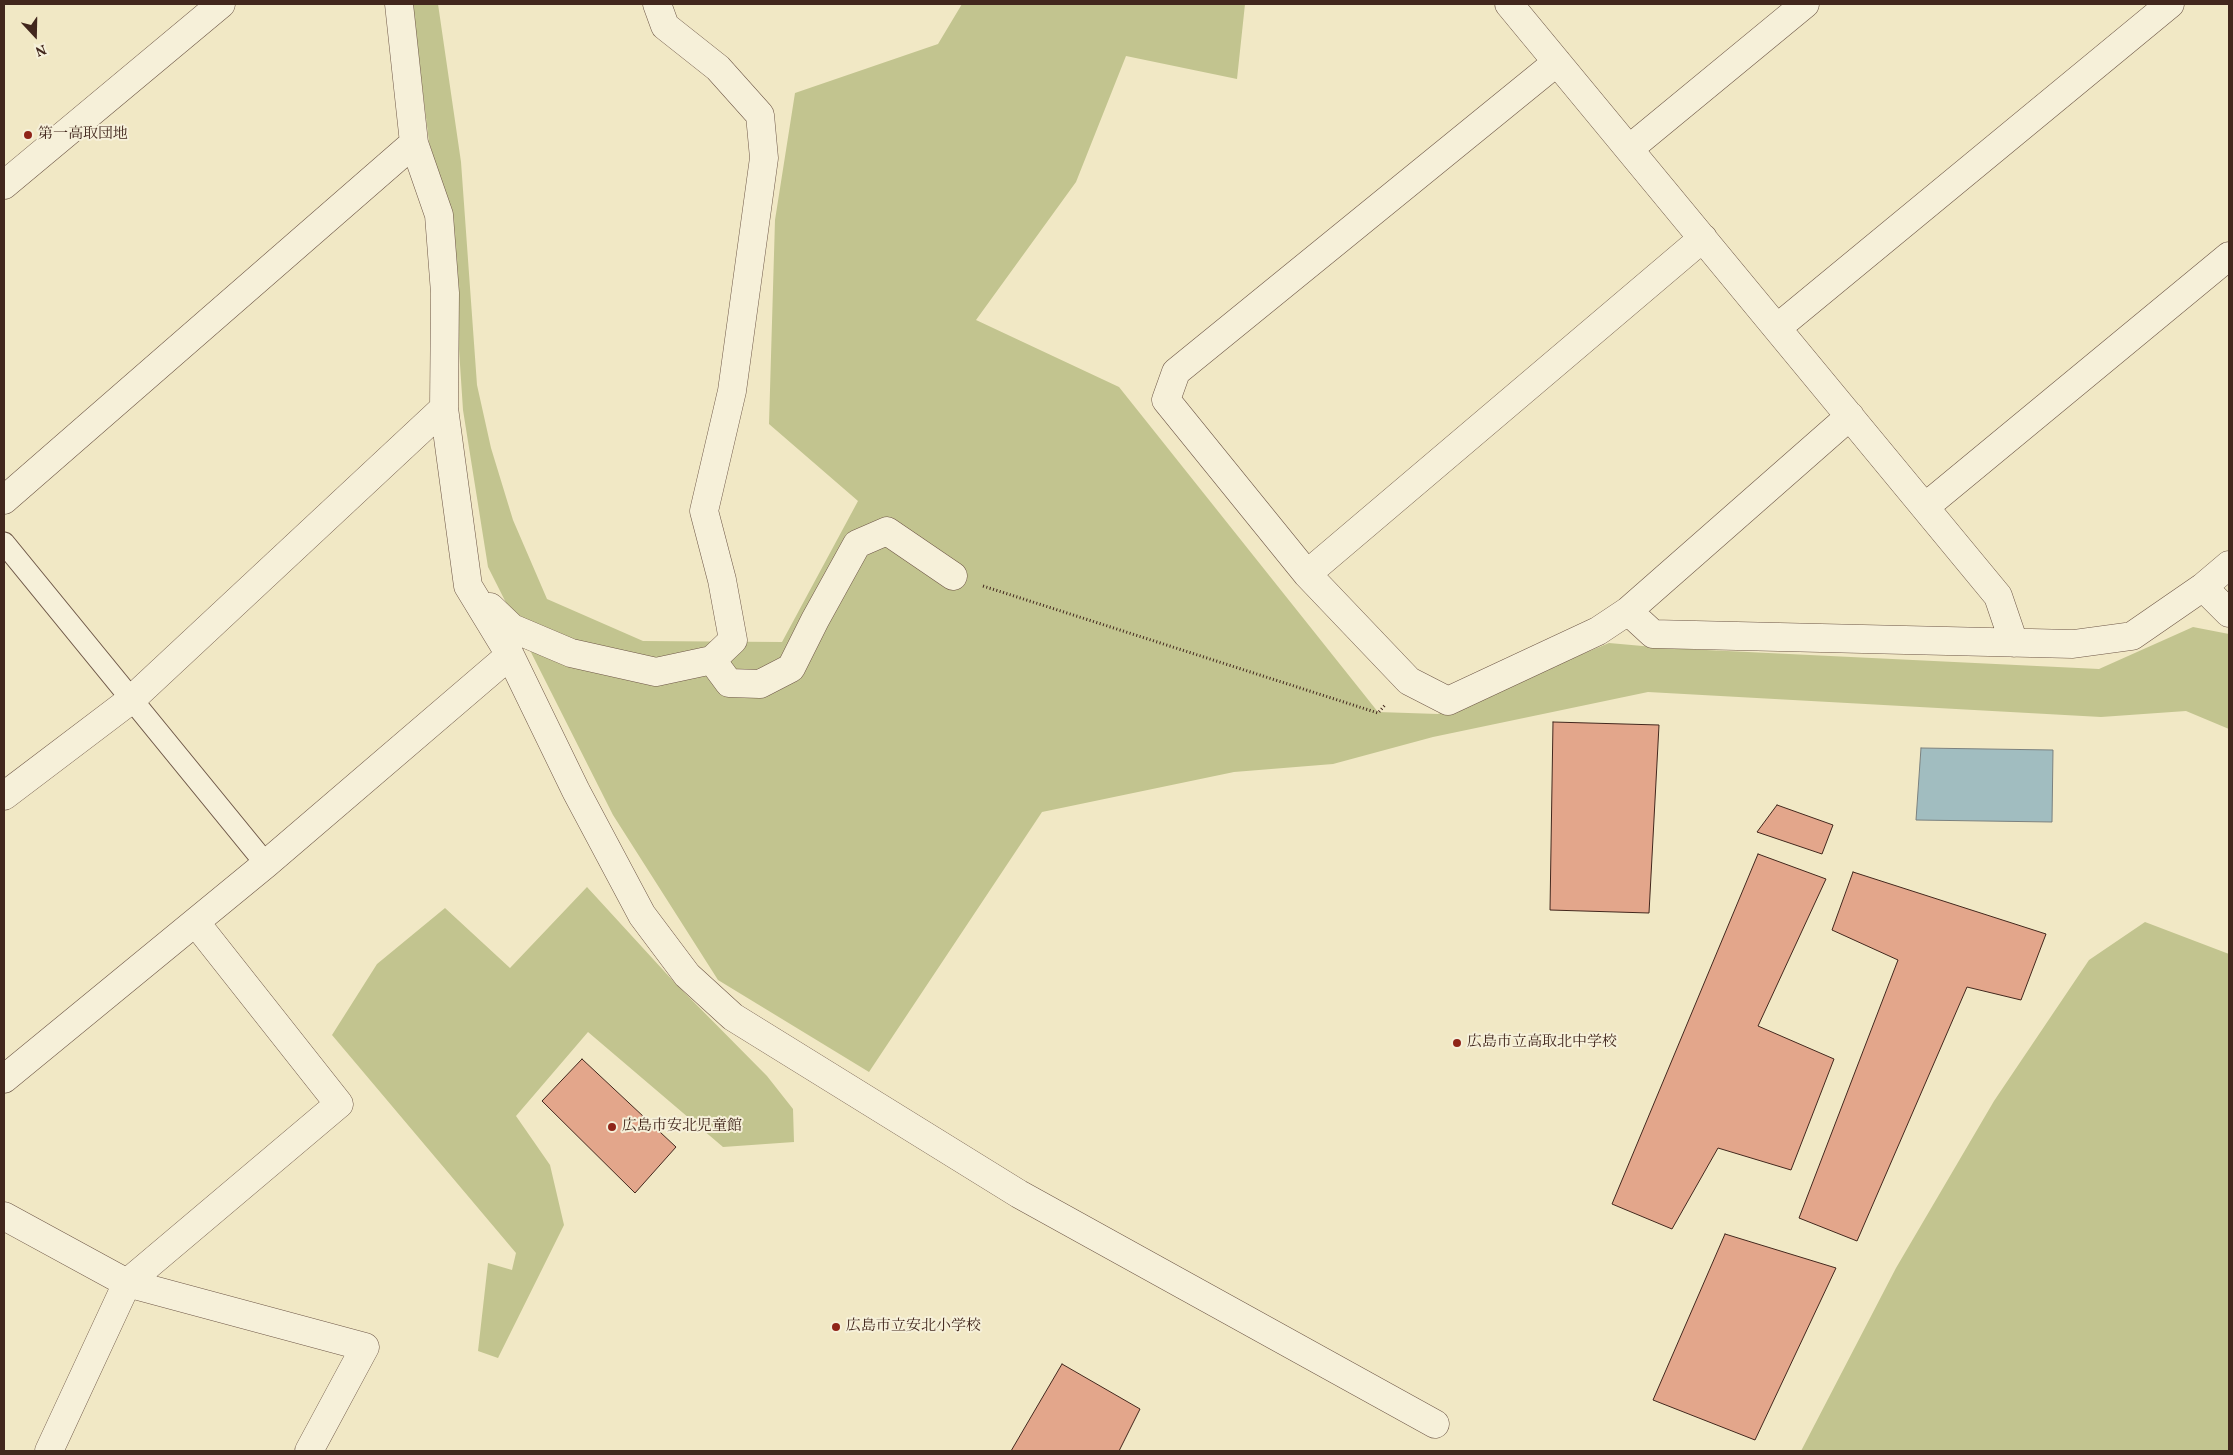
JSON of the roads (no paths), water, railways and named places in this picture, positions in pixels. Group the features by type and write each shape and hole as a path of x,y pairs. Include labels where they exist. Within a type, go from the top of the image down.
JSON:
{"street":[{"path":"4,185 221,4"},
{"path":"399,4 414,144 439,215 445,293 444,408 468,586 510,655 576,792 642,915 687,975 733,1017 1019,1194 1435,1424"},
{"path":"468,586 512,628 571,653 656,672 712,660 733,640 722,580 704,511 732,392 764,158 760,115 718,68 665,26 657,4"},
{"path":"1509,4 1998,596 2014,643"},
{"path":"1629,149 1805,4"},
{"path":"1777,328 2170,4"},
{"path":"1557,62 1176,372 1166,400 1307,574 1409,681 1448,701 1598,631 1628,610 1850,416"},
{"path":"4,500 414,144"},
{"path":"1307,574 1703,238"},
{"path":"1925,507 2229,256"},
{"path":"4,796 132,699 444,408"},
{"path":"712,660 728,683 760,684 791,668 814,620 857,544 887,531 953,576"},
{"path":"1628,610 1653,634 2073,644 2132,636 2203,587 2229,565"},
{"path":"2203,587 2229,613"},
{"path":"4,1079 196,923 510,655"},
{"path":"49,1451 127,1283 339,1104 196,923"},
{"path":"4,1216 127,1283 364,1347 309,1451"}],"lane":[{"path":"4,543 266,864"}],"water":[{"path":"1921,748 2053,750 2052,822 1916,820"}],"place":[{"name":"第一高取団地","path":"28,135"},
{"name":"広島市立高取北中学校","path":"1457,1043"},
{"name":"広島市安北児童館","path":"612,1127"},
{"name":"広島市立安北小学校","path":"836,1327"}]}
